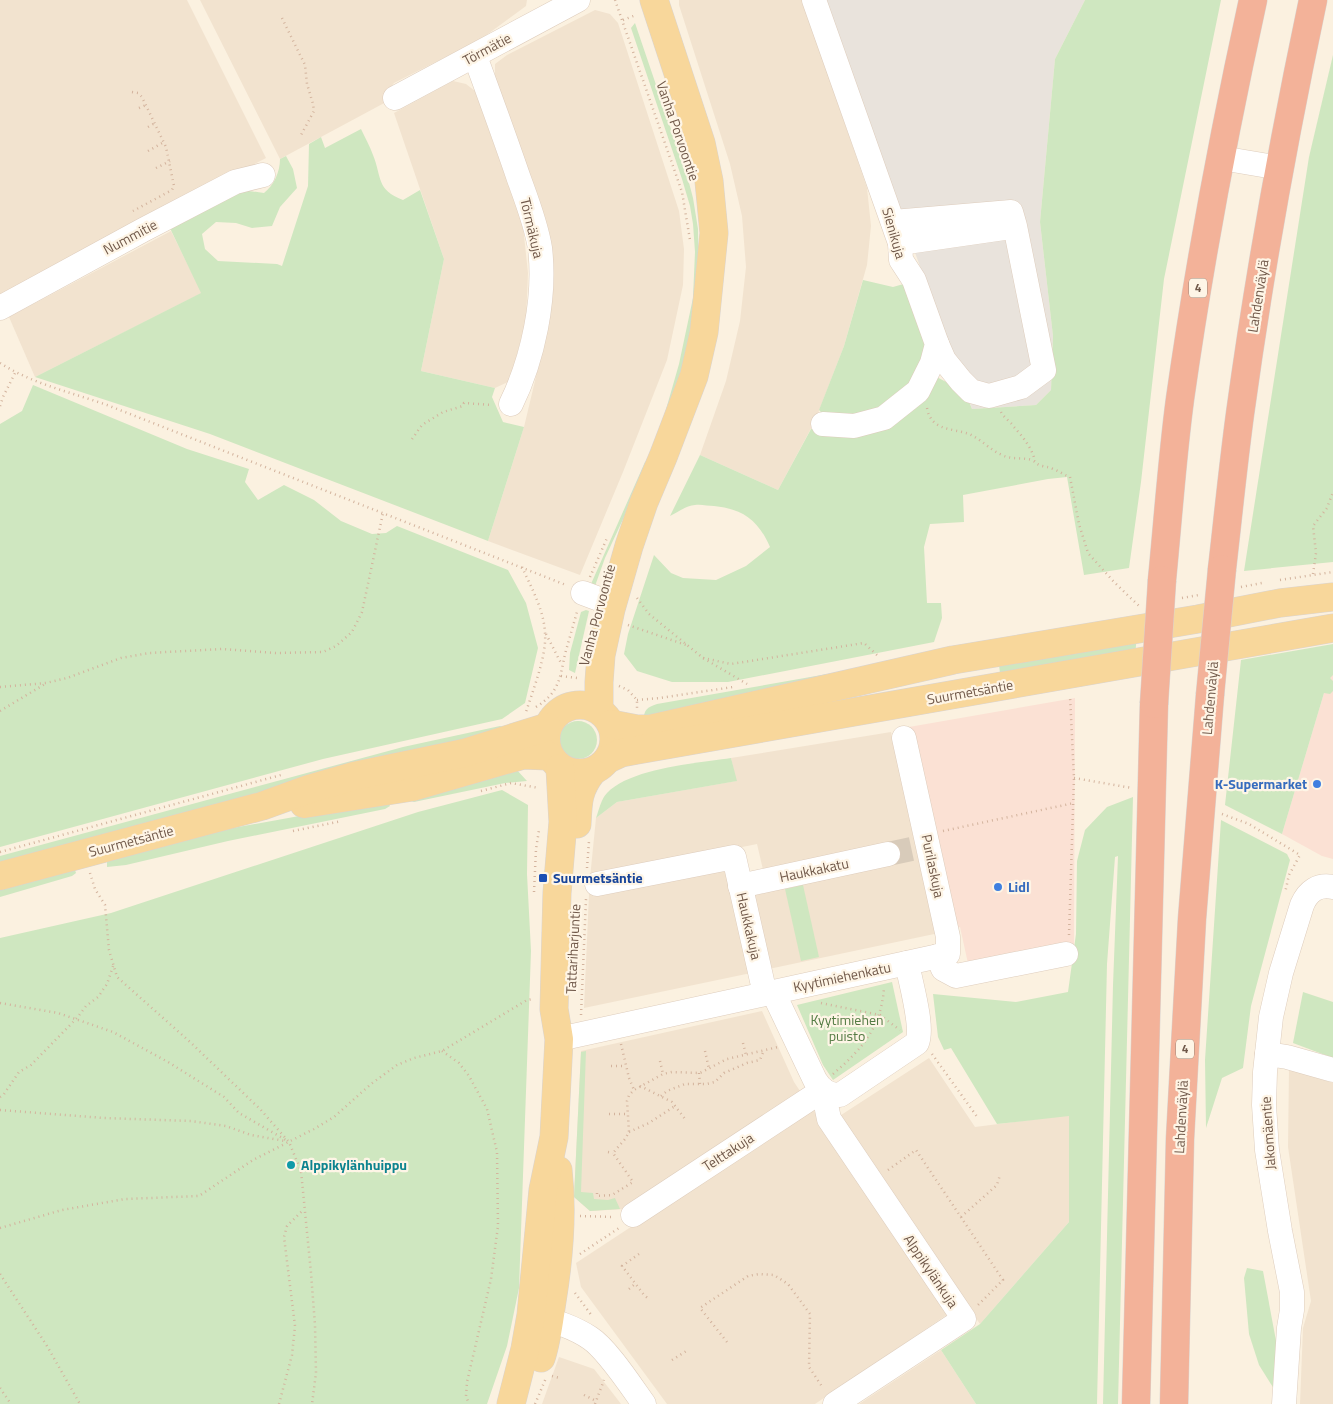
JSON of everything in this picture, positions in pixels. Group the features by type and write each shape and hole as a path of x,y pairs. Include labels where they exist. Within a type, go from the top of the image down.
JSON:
{"highway":[{"name":"4","path":"1136,1404 1154,704 1162,580 1180,400 1205,241 1234,86 1253,0"},
{"name":"Lahdenväylä","path":"1174,1404 1180,1139 1192,919 1222,569 1240,414 1265,249 1291,104 1313,0"}],"main road":[{"name":"Vanha Porvoontie","path":"605,717 599,682 601,655 610,609 644,502 694,376 704,332 696,182 634,0"},
{"name":"Vanha Porvoontie","path":"654,0 701,143 709,181 714,233 701,257"},
{"name":"Vanha Porvoontie","path":"571,705 568,673 591,596 606,572 619,541 644,502"},
{"path":"605,717 614,738 613,749 600,765 580,774 569,772 555,762 546,746 545,736 536,720 552,717 560,710 571,705 587,705 605,717 637,729 650,728 953,660 1198,619 1280,603 1333,597"},
{"name":"Suurmetsäntie","path":"600,765 621,753 629,751 1333,628"},
{"name":"Suurmetsäntie","path":"0,876 262,806 310,788 354,776 464,753 536,720"},
{"name":"Suurmetsäntie","path":"262,806 312,804 412,787 523,755 555,762"},
{"name":"Tattariharjuntie","path":"511,1404 525,1349 540,1317 557,1270 561,1191 554,1137 559,1039 554,1010 557,893 563,822 555,762"},
{"name":"Tattariharjuntie","path":"559,1039 570,1009 578,798 584,782 600,765"},
{"name":"Tattariharjuntie","path":"522,1404 542,1354 540,1317"}],"street":[{"name":"Törmätie","path":"395,98 475,56 551,7 578,0"},
{"name":"Sienikuja","path":"814,0 896,232 901,260 914,280 944,360 971,391 989,396"},
{"name":"Törmäkuja","path":"475,56 531,213 540,248 539,312 522,382 511,404"},
{"path":"1221,158 1280,168"},
{"name":"Nummitie","path":"0,308 235,182 263,175"},
{"path":"896,232 1011,212 1044,370 1021,387 989,396"},
{"path":"823,424 854,426 884,418 918,391 932,363 937,344"},
{"name":"Purilaskuja","path":"904,738 923,843 948,937 948,954 938,956"},
{"name":"Haukkakatu","path":"740,886 888,854"},
{"name":"Haukkakuja","path":"597,884 734,857 769,993"},
{"name":"Jakomäentie","path":"1284,1404 1292,1300 1267,1150 1264,1105 1266,1054 1281,973 1302,905 1306,896 1312,890 1327,886 1333,888"},
{"path":"906,963 938,956 944,969 956,976 1066,954"},
{"name":"Kyytimiehenkatu","path":"559,1039 906,963 919,1025 919,1038 910,1034"},
{"name":"Kyytimiehenkatu","path":"769,993 810,1071 830,1081"},
{"path":"830,1081 831,1095 844,1093 910,1034"},
{"path":"1266,1054 1287,1056 1333,1070"},
{"name":"Alppikylänkuja","path":"830,1081 829,1119 964,1319 830,1397"},
{"name":"Telttakuja","path":"633,1215 830,1081"},
{"path":"540,1317 564,1324 592,1339 644,1404"}],"path":[{"path":"615,0 682,192 701,257"},
{"path":"282,18 305,65 307,84 313,104 314,111 301,135"},
{"path":"132,92 138,93 146,105 164,142 170,161 174,186 172,190 133,211"},
{"path":"139,108 146,105"},
{"path":"148,127 155,123"},
{"path":"148,151 164,142"},
{"path":"156,168 170,161"},
{"path":"0,363 38,382 107,405 522,567 591,596"},
{"path":"0,406 15,372"},
{"path":"918,391 927,405 928,415 938,425 971,435 1003,456 1035,461"},
{"path":"989,396 1031,449 1038,465 1055,469 1070,477 1079,524 1088,553 1139,606"},
{"path":"412,439 422,425 443,412 463,406 464,403 479,403 487,406 511,404"},
{"path":"1313,574 1316,553 1313,526 1327,508 1333,492"},
{"path":"0,688 46,683 75,676 122,658 149,653 222,649 323,652 336,646 352,632 362,612 383,513"},
{"path":"536,720 544,702 568,673 571,630 591,596 610,532"},
{"path":"522,567 533,590 546,633 568,673"},
{"path":"633,594 649,614 703,658 747,684"},
{"path":"624,624 690,647"},
{"path":"536,720 538,675 546,633"},
{"path":"703,658 731,664 864,643 882,659"},
{"path":"0,711 46,683"},
{"path":"617,685 628,690 637,700"},
{"path":"1066,954 1068,950 1074,803 1070,687"},
{"path":"521,717 536,720"},
{"path":"0,852 284,774"},
{"path":"1074,778 1133,789"},
{"path":"538,783 541,788"},
{"path":"923,843 1074,803"},
{"path":"1219,812 1248,824 1300,854 1289,875 1283,901"},
{"path":"535,898 536,849 540,823"},
{"path":"94,889 105,905 109,950 117,977 189,1041 260,1109 289,1142 301,1172 315,1325 316,1372 312,1404"},
{"path":"0,1097 19,1072 31,1065 77,1018 86,1006 98,997 107,984 113,964"},
{"path":"830,1081 866,1042 880,1015 885,982"},
{"path":"0,1228 62,1210 125,1199 199,1196 253,1160 334,1118 371,1084 397,1065 414,1058 442,1051 527,1000 537,998"},
{"path":"814,1001 880,1015 905,1034 910,1034 930,1051 978,1118"},
{"path":"0,1003 58,1013 113,1032 168,1062 224,1098 239,1113 289,1142"},
{"path":"621,1039 626,1066 634,1090"},
{"path":"743,1043 746,1055"},
{"path":"614,1153 629,1132 627,1101 629,1095 640,1086 663,1074 699,1072 710,1069 727,1059 781,1046"},
{"path":"661,1096 666,1091 677,1086 715,1082 724,1073 747,1063 760,1060 764,1050"},
{"path":"442,1051 459,1062 487,1109 497,1152 498,1226 491,1279 466,1382 466,1396 469,1404"},
{"path":"705,1051 710,1069"},
{"path":"660,1061 663,1074"},
{"path":"611,1066 626,1066"},
{"path":"699,1072 700,1084"},
{"path":"640,1086 672,1102 685,1119"},
{"path":"629,1132 649,1124 676,1106"},
{"path":"0,1110 104,1118 191,1121 226,1126 251,1135 289,1142"},
{"path":"610,1114 628,1114"},
{"path":"871,1181 916,1150 1003,1280 964,1319"},
{"path":"597,1193 597,1196 612,1195 633,1182 614,1153 608,1152"},
{"path":"961,1217 997,1185 1000,1175"},
{"path":"279,1404 292,1355 295,1326 284,1237 287,1226 304,1210"},
{"path":"579,1216 607,1216 623,1219 633,1215"},
{"path":"577,1256 625,1224 633,1215"},
{"path":"639,1254 622,1266 650,1300"},
{"path":"0,1274 47,1346 80,1404"},
{"path":"727,1342 700,1308 748,1276 759,1274 774,1275 788,1284 810,1314 809,1367 830,1397"},
{"path":"628,1289 635,1284"},
{"path":"672,1360 688,1350"},
{"path":"535,1404 548,1374"},
{"path":"584,1395 596,1403 605,1379"},
{"path":"0,1388 11,1404"}],"shaded area":[{"path":"0,0 187,0 266,158 0,297"},
{"path":"200,0 527,0 526,6 481,39 394,83 387,92 388,101 280,159"},
{"path":"679,0 802,0 867,188 871,226 867,265 844,346 815,421 778,490 700,455 726,381 740,321 746,267 742,216 730,164"},
{"path":"823,0 1085,0 1055,59 1040,222 1053,336 1051,390 1036,405 972,409"},
{"path":"595,10 610,14 618,23 679,211 684,249 683,285 667,360 580,575 488,541 524,427 549,322 554,282 551,252 495,79 495,64 507,55"},
{"path":"453,81 466,84 475,91 523,226 528,273 526,320 510,381 495,388 421,371 444,259 394,113"},
{"path":"171,231 202,293 35,377 9,317"},
{"name":"K-Supermarket","path":"1333,644 1333,859 1322,856 1282,834 1324,693"},
{"path":"1075,698 1074,946 969,968 960,927 953,928 909,727"},
{"path":"891,732 939,933 764,970 747,894 764,874 757,844 590,878 596,818 617,802 736,781 731,758"},
{"path":"729,866 751,973 584,1008 589,894"},
{"path":"762,1011 794,1082 800,1091 626,1209 590,1211 574,1197 581,1051"},
{"path":"929,1058 975,1127 1069,1115 1069,1222 980,1324 838,1117"},
{"path":"1289,1069 1333,1083 1333,1404 1300,1404 1303,1328 1311,1301 1288,1147"},
{"path":"812,1108 948,1314 815,1404 667,1404 581,1287 576,1263"},
{"path":"941,1350 976,1404 859,1404"},
{"path":"559,1357 594,1369 621,1404 542,1404"}],"green space":[{"path":"1085,0 1221,0 1164,279 1141,482 1129,568 1084,575 1067,477 963,495 964,522 930,524 924,547 927,603 941,603 942,618 934,642 728,682 672,682 637,671 624,654 628,634 654,555 671,573 683,578 716,580 746,566 770,547 755,523 733,510 697,505 689,506 670,516 700,455 778,490 811,429 856,431 933,375 965,392 972,409 1036,405 1051,390 1053,336 1040,222 1055,59"},
{"path":"635,23 688,179 698,229 699,289 683,373 663,420 679,364 693,298 695,252 690,206 631,28"},
{"path":"1333,55 1333,562 1244,571 1309,157"},
{"path":"361,129 372,152 381,182 388,192 403,200 420,190 444,259 421,371 495,388 492,397 503,422 524,427 488,541 210,434 35,377 201,293 168,224 235,189 264,193 276,178 280,159 286,156 293,169 297,188 280,207 272,226 252,228 236,223 216,222 202,234 205,249 218,261 277,264 282,266 308,186 309,144 321,137 325,148"},
{"path":"863,280 893,287 907,283 926,333 925,360 914,388 883,414 829,420 819,410 844,346"},
{"path":"33,385 187,449 249,469 245,482 258,500 284,485 314,500 341,521 372,534 386,533 397,526 508,570 526,603 538,648 525,703 502,719 323,759 0,847 0,424 22,411"},
{"path":"649,460 605,558 595,586 591,584 645,462"},
{"path":"589,611 575,673 569,670 570,653 581,612"},
{"path":"1137,634 1135,657 1001,681 999,665"},
{"path":"1333,644 1333,675 1330,678 1333,681 1333,691 1330,694 1324,693 1282,834 1225,805 1241,660"},
{"path":"941,654 643,721 647,710 657,704"},
{"path":"578,721 585,722 591,727 596,733 596,747 591,753 585,758 578,759 571,758 565,753 560,747 559,740 560,733 565,727 571,722"},
{"path":"500,726 507,729 0,867 0,856 403,747"},
{"path":"731,758 737,781 617,802 596,818 605,795 618,785 632,778 665,768"},
{"path":"516,769 527,781 505,783 414,802 409,800"},
{"path":"502,790 528,805 527,874 531,951 519,1288 507,1346 487,1404 0,1404 0,938 111,913 418,812"},
{"path":"1133,797 1118,1404 1103,1404 1118,856 1115,857 1107,964 1097,1404 976,1404 941,1350 980,1324 1069,1222 1069,1116 997,1124 951,1048 944,1050 938,1037 933,994 1016,1002 1068,992 1076,934 1077,861 1085,830 1107,807"},
{"path":"387,800 390,806 385,809 228,841 126,865 107,867 107,862 117,856 211,832"},
{"path":"1221,820 1287,854 1290,860 1251,1006 1243,1068 1222,1078 1206,1128 1205,1060"},
{"path":"75,870 76,873 72,876 0,897 0,887"},
{"path":"803,885 819,957 801,961 785,889"},
{"name":"Kyytimiehen puisto","path":"892,982 903,1032 833,1080 823,1065 797,1005"},
{"path":"1303,992 1333,1002 1333,1058 1293,1043"},
{"path":"586,1051 581,1192 593,1193 594,1199 608,1200 615,1198 620,1209 590,1211 574,1197 581,1052"},
{"path":"1247,1268 1263,1271 1277,1346 1276,1392 1259,1365 1249,1334 1244,1278"}],"tunnel":[{"path":"888,854 916,848"}],"place":[{"name":"K-Supermarket","path":"1317,784"},
{"name":"Suurmetsäntie","path":"543,878"},
{"name":"Lidl","path":"998,887"},
{"name":"Alppikylänhuippu","path":"291,1165"}]}
